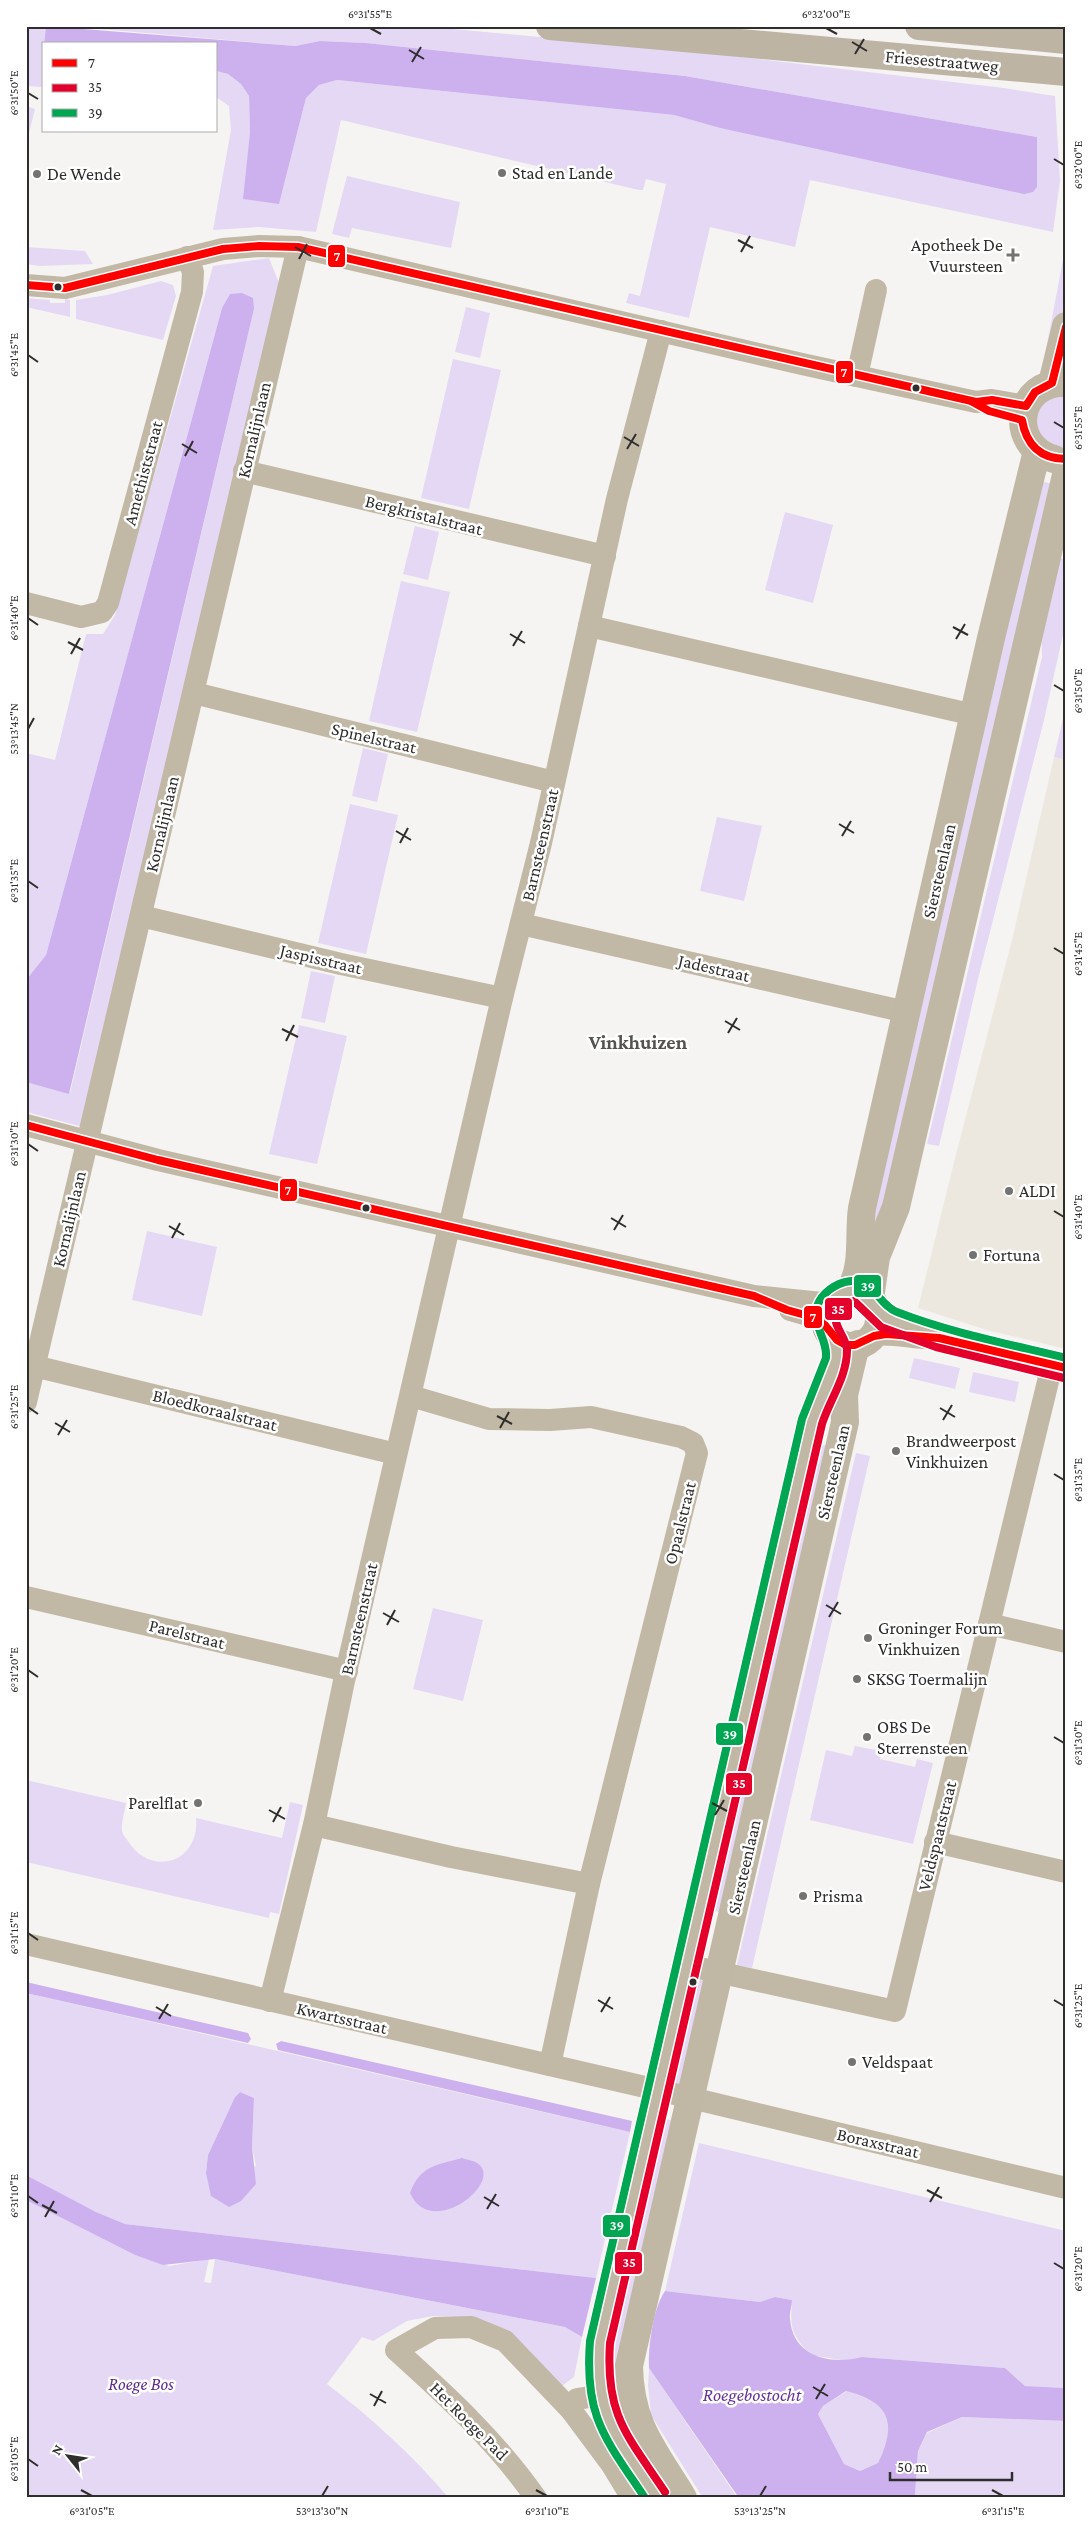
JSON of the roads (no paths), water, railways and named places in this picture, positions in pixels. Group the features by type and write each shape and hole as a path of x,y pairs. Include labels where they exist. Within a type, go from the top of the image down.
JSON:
{"highway":[{"name":"Friesestraatweg","path":"550,26 1066,72"},
{"name":"Friesestraatweg","path":"918,26 1066,40"}],"main road":[{"path":"1066,326 1059,383 1035,392 1024,413 1025,436 1037,451 1054,459 1066,459"},
{"name":"Siersteenlaan","path":"683,2498 646,2439 632,2405 629,2391 629,2366 846,1422 846,1384 854,1353 854,1283 860,1253 862,1208 974,715 1037,451"},
{"name":"Siersteenlaan","path":"657,2498 606,2419 599,2396 597,2371 600,2342 812,1421 830,1379 837,1350 853,1319 896,1207 1066,475"}],"street":[{"path":"26,285 64,288 223,249 259,246 298,247 857,376 976,402 992,400 1024,413"},
{"name":"Kornalijnlaan","path":"26,1402 298,247"},
{"name":"Amethiststraat","path":"26,603 81,617 102,612 108,603 192,292 193,272 187,257"},
{"path":"857,376 876,290"},
{"name":"Barnsteenstraat","path":"270,2001 314,1825 396,1454 451,1226 502,998 522,924 617,498 661,331"},
{"name":"Bergkristalstraat","path":"244,471 605,556"},
{"path":"589,626 974,715"},
{"name":"Spinelstraat","path":"194,693 554,782"},
{"name":"Jaspisstraat","path":"140,916 341,964 502,998"},
{"name":"Jadestraat","path":"522,924 906,1012"},
{"path":"26,1125 158,1160 754,1296 786,1297 822,1303 885,1334 921,1340 939,1338 1059,1366"},
{"name":"Bloedkoraalstraat","path":"34,1366 396,1454"},
{"name":"Veldspaatstraat","path":"686,1965 719,1974 895,2011 989,1624 1059,1366"},
{"name":"Opaalstraat","path":"411,1396 490,1419 550,1420 591,1417 681,1437 693,1444 697,1453 589,1884 550,2065"},
{"name":"Parelstraat","path":"26,1597 149,1624 347,1672"},
{"path":"989,1624 1066,1642"},
{"path":"314,1825 451,1857 589,1884"},
{"path":"935,1842 1066,1872"},
{"name":"Kwartsstraat","path":"26,1944 658,2090"},
{"name":"Boraxstraat","path":"658,2090 1066,2188"},
{"name":"Het Roege Pad","path":"536,2498 514,2466 464,2412 396,2350 435,2328 471,2327 485,2331 505,2341 571,2410"},
{"path":"629,2391 577,2399 571,2410 612,2465 632,2498"}],"water":[{"path":"46,26 295,46 320,41 366,43 685,76 1037,137 1037,187 1033,192 1024,194 720,128 674,115 337,80 319,85 306,98 279,204 243,199 250,133 249,96 241,84 228,74 218,72 218,42 44,42"},
{"path":"242,293 253,298 254,309 69,1094 26,1082 26,980 46,955 222,308 230,294"},
{"path":"26,1982 248,2033 251,2039 248,2043 26,1993"},
{"path":"281,2041 632,2121 630,2132 278,2050 276,2044"},
{"path":"240,2092 254,2098 252,2147 256,2184 241,2201 229,2207 211,2196 206,2173 208,2155 235,2097"},
{"path":"462,2158 474,2161 483,2171 482,2182 474,2193 462,2203 448,2209 433,2211 420,2206 410,2193 419,2177 430,2168"},
{"path":"26,2175 96,2212 125,2224 596,2278 582,2337 565,2327 215,2259 163,2265 135,2255 26,2200"},
{"name":"Roegebostocht","path":"665,2291 760,2302 775,2297 792,2300 790,2317 793,2332 798,2343 816,2356 839,2360 862,2357 1005,2368 1025,2386 1066,2388 1066,2421 962,2417 927,2432 918,2451 915,2495 942,2498 739,2498 649,2368 652,2328","holes":["846,2391 873,2402 881,2409 886,2416 888,2426 884,2449 878,2463 860,2471 844,2464 818,2414 823,2406"]}],"place":[{"name":"Stad en Lande","path":"502,173"},
{"name":"De Wende","path":"37,174"},
{"name":"Apotheek De Vuursteen","path":"1013,255"},
{"name":"ALDI","path":"1009,1191"},
{"name":"Fortuna","path":"973,1255"},
{"name":"Brandweerpost Vinkhuizen","path":"896,1451"},
{"name":"Groninger Forum Vinkhuizen","path":"868,1638"},
{"name":"SKSG Toermalijn","path":"857,1679"},
{"name":"OBS De Sterrensteen","path":"867,1737"},
{"name":"Parelflat","path":"198,1803"},
{"name":"Prisma","path":"803,1896"},
{"name":"Veldspaat","path":"852,2062"}],"district":[{"name":"Vinkhuizen","path":"638,1042"}],"park label":[{"name":"Roege Bos","path":"141,2384"}]}
